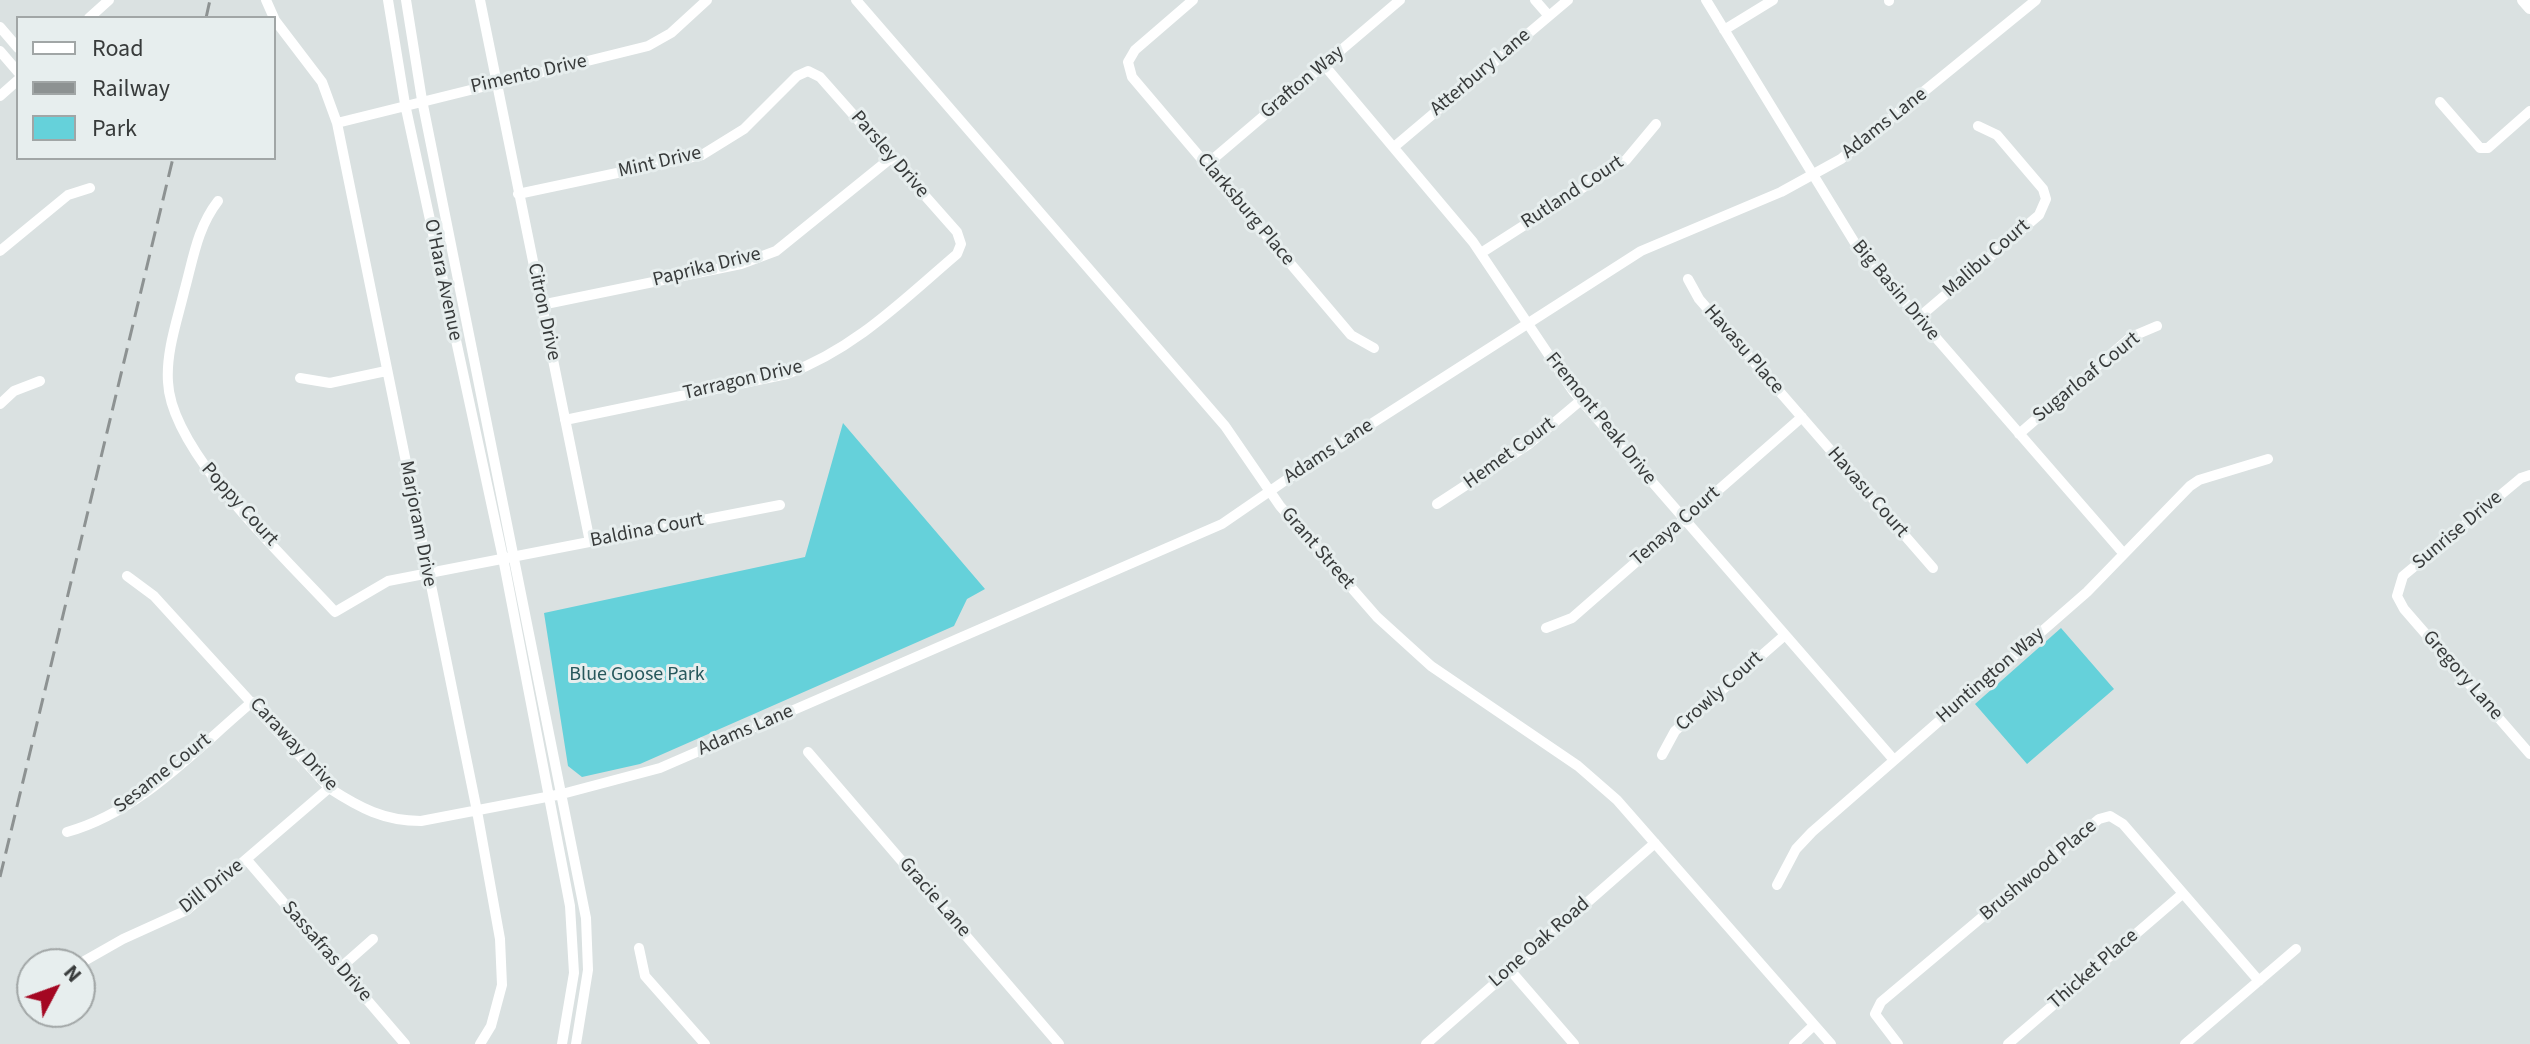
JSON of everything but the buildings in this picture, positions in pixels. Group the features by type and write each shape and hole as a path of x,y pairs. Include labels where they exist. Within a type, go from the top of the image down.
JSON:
{"main road":[{"path":"2523,0 2530,8"}],"street":[{"path":"91,16 109,0"},
{"name":"O'Hara Avenue","path":"388,0 405,104 503,558 574,946 574,973 562,1044"},
{"name":"O'Hara Avenue","path":"406,0 422,100 586,918 588,970 576,1044"},
{"name":"Citron Drive","path":"480,0 590,542"},
{"name":"Pimento Drive","path":"337,123 648,46 671,33 707,0"},
{"name":"Grant Street","path":"856,0 1225,426 1269,491 1402,642 1431,666 1578,766 1617,800 1831,1044"},
{"name":"Clarksburg Place","path":"1193,0 1135,50 1128,62 1132,77 1351,335 1374,348"},
{"name":"Grafton Way","path":"1206,165 1400,0"},
{"path":"1535,0 1549,16"},
{"name":"Atterbury Lane","path":"1394,147 1568,0"},
{"name":"Big Basin Drive","path":"1706,0 1858,248 2124,554"},
{"path":"1724,30 1773,0"},
{"name":"Adams Lane","path":"562,794 633,777 683,758 1222,524 1526,324 1663,239 1758,203 1812,176 1882,129 2036,0"},
{"name":"Marjoram Drive","path":"276,21 322,82 337,123 477,811 500,939 502,985 491,1026 480,1044"},
{"path":"0,27 16,46"},
{"path":"0,51 16,70"},
{"name":"Fremont Peak Drive","path":"1324,65 1481,253 1580,401 1894,760"},
{"name":"Mint Drive","path":"518,194 702,155 744,129 797,76 808,71 820,77"},
{"name":"Parsley Drive","path":"820,77 957,232"},
{"path":"0,96 16,82"},
{"path":"2440,102 2480,148 2488,148 2530,111"},
{"name":"Rutland Court","path":"1481,253 1626,160 1656,124"},
{"name":"Malibu Court","path":"1917,319 2039,215 2046,199 2043,189 1997,135 1978,126"},
{"name":"Paprika Drive","path":"541,305 741,264 776,251 891,158"},
{"path":"0,250 68,195 90,188"},
{"name":"Poppy Court","path":"218,201 203,220 171,343 168,383 176,419 198,460 335,612 388,581 426,572"},
{"name":"Tarragon Drive","path":"565,420 787,374 821,362 853,342 957,254 961,244 957,232"},
{"name":"Havasu Place","path":"1688,279 1699,299 1802,417"},
{"name":"Sugarloaf Court","path":"2019,434 2131,337 2157,326"},
{"path":"300,378 330,383 386,371"},
{"path":"0,404 14,391 40,381"},
{"name":"Hemet Court","path":"1437,504 1529,444 1580,401"},
{"name":"Tenaya Court","path":"1546,628 1572,618 1802,417"},
{"name":"Havasu Court","path":"1802,417 1933,568"},
{"name":"Huntington Way","path":"1777,885 1796,849 1812,832 2087,592 2199,480 2268,459"},
{"name":"Sunrise Drive","path":"2397,596 2403,576 2521,478 2530,475"},
{"name":"Baldina Court","path":"515,557 780,505"},
{"path":"426,572 515,557"},
{"name":"Caraway Drive","path":"127,576 154,596 329,788 364,811 395,821 421,821 548,796"},
{"name":"Gregory Lane","path":"2397,596 2404,609 2530,754"},
{"name":"Crowly Court","path":"1662,755 1675,731 1785,635"},
{"name":"Sesame Court","path":"67,832 96,824 129,805 252,702"},
{"name":"Gracie Lane","path":"808,752 1059,1044"},
{"name":"Dill Drive","path":"96,954 187,910 329,788"},
{"path":"548,796 562,794"},
{"name":"Brushwood Place","path":"1898,1044 1875,1014 1881,1002 2099,819 2110,816 2123,824 2181,895 2259,981"},
{"name":"Lone Oak Road","path":"1426,1044 1655,843"},
{"name":"Sassafras Drive","path":"247,860 405,1044"},
{"name":"Thicket Place","path":"2008,1044 2181,895"},
{"path":"339,969 373,939"},
{"path":"639,948 645,976 705,1044"},
{"path":"2185,1044 2296,949"},
{"path":"1510,970 1574,1044"},
{"path":"1794,1044 1814,1025"}],"green space":[{"name":"Blue Goose Park","path":"843,423 985,589 967,599 954,626 640,764 582,777 568,766 544,613 805,557"},
{"path":"2061,628 2114,689 2027,764 1975,704"}],"railway":[{"path":"206,16 210,0"},
{"path":"0,877 173,160"}]}
